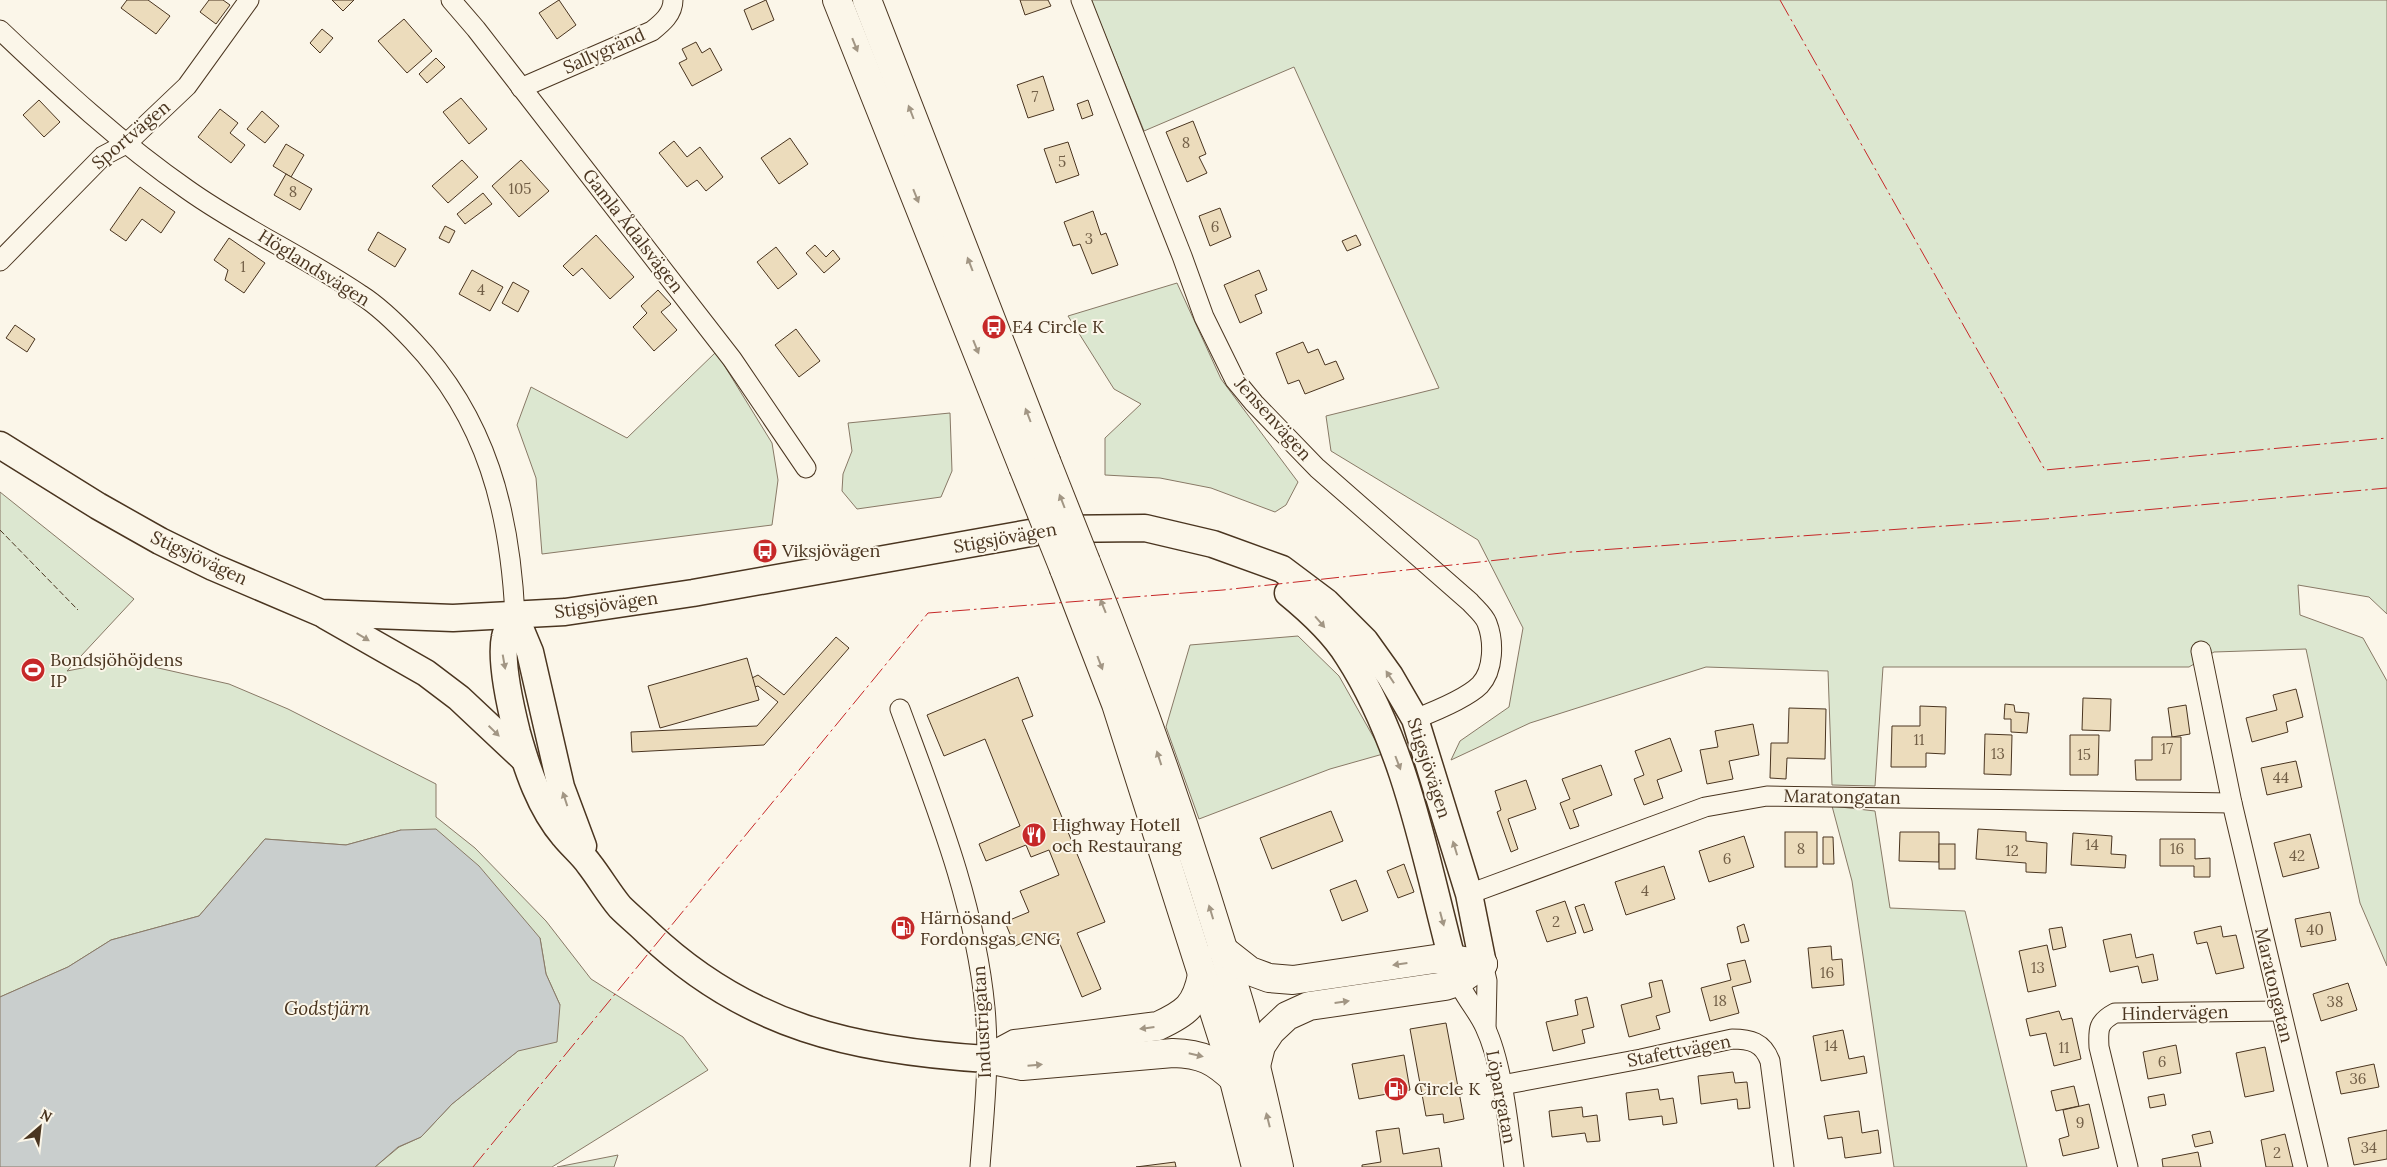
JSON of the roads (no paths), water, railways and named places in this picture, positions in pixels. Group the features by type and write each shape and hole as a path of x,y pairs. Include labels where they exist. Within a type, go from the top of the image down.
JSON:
{"highway":[{"path":"837,0 1035,464"},
{"path":"867,0 1035,464 1075,566 1116,704 1202,975 1245,1075 1279,1167"},
{"path":"1075,566 1134,682 1241,1011 1245,1075 1256,1167"},
{"path":"1222,949 1250,971 1269,978 1293,980 1435,959 1455,970"},
{"path":"1245,1075 1271,1031 1287,1016 1295,1012 1309,1006 1427,990 1455,970 1483,964"},
{"path":"986,1059 1015,1044 1158,1026 1178,1017 1192,1004 1199,994 1202,975"},
{"path":"986,1059 1022,1066 1190,1053 1245,1075"}],"main road":[{"name":"Stigsjövägen","path":"0,445 98,506 160,541 213,567 321,613 444,618 515,616 565,612 693,593 1053,529 1145,528 1212,544 1244,555 1282,569 1326,602 1365,641 1390,676 1415,719 1469,894 1483,964"},
{"name":"Stigsjövägen","path":"1244,555 1312,613 1348,654 1375,703 1405,779 1455,970"},
{"path":"321,613 426,673 459,698 524,759"},
{"path":"515,616 505,634 503,652 515,723 524,759 547,814 564,836 588,861 620,906 676,960 718,989 767,1016 867,1046 930,1056 986,1059"},
{"path":"515,616 530,652 561,787 588,861"}],"street":[{"name":"Sportvägen","path":"0,261 103,156 126,144 187,86 249,0"},
{"name":"Gamla Ådalsvägen","path":"451,0 732,359 806,468"},
{"name":"Sallygränd","path":"521,88 652,31 667,18 673,6 673,0"},
{"name":"Jensenvägen","path":"1080,0 1182,256 1204,317 1235,380 1254,403 1317,468 1470,602 1486,622 1492,642 1490,666 1480,685 1449,704 1415,719"},
{"name":"Höglandsvägen","path":"0,30 57,85 126,144 189,191 363,296 399,326 429,358 462,404 482,442 496,486 508,539 513,574 515,616"},
{"name":"Maratongatan","path":"2201,651 2232,803 2318,1167"},
{"name":"Industrigatan","path":"900,709 954,855 969,909 978,957 984,1002 986,1059 980,1167"},
{"name":"Maratongatan","path":"1469,894 1705,807 1767,796 2232,803"},
{"name":"Löpargatan","path":"1483,964 1487,981 1486,1028"},
{"name":"Löpargatan","path":"1455,970 1486,1028 1502,1085 1514,1167"},
{"name":"Hindervägen","path":"2128,1167 2099,1047 2098,1031 2104,1019 2115,1013 2280,1011"},
{"name":"Stafettvägen","path":"1502,1085 1641,1059 1732,1038 1746,1039 1757,1043 1766,1050 1770,1061 1784,1167"}],"water":[{"name":"Godstjärn","path":"436,829 479,866 540,938 546,974 560,1005 557,1042 518,1051 452,1104 421,1137 398,1147 375,1167 0,1167 0,997 68,967 111,940 199,916 265,839 346,845 401,830"}],"place":[{"name":"E4 Circle K","path":"994,327"},
{"name":"Viksjövägen","path":"765,551"},
{"name":"Bondsjöhöjdens IP","path":"33,670"},
{"name":"Highway Hotell och Restaurang","path":"1034,835"},
{"name":"Härnösand Fordonsgas CNG","path":"903,928"},
{"name":"Circle K","path":"1396,1089"}]}
